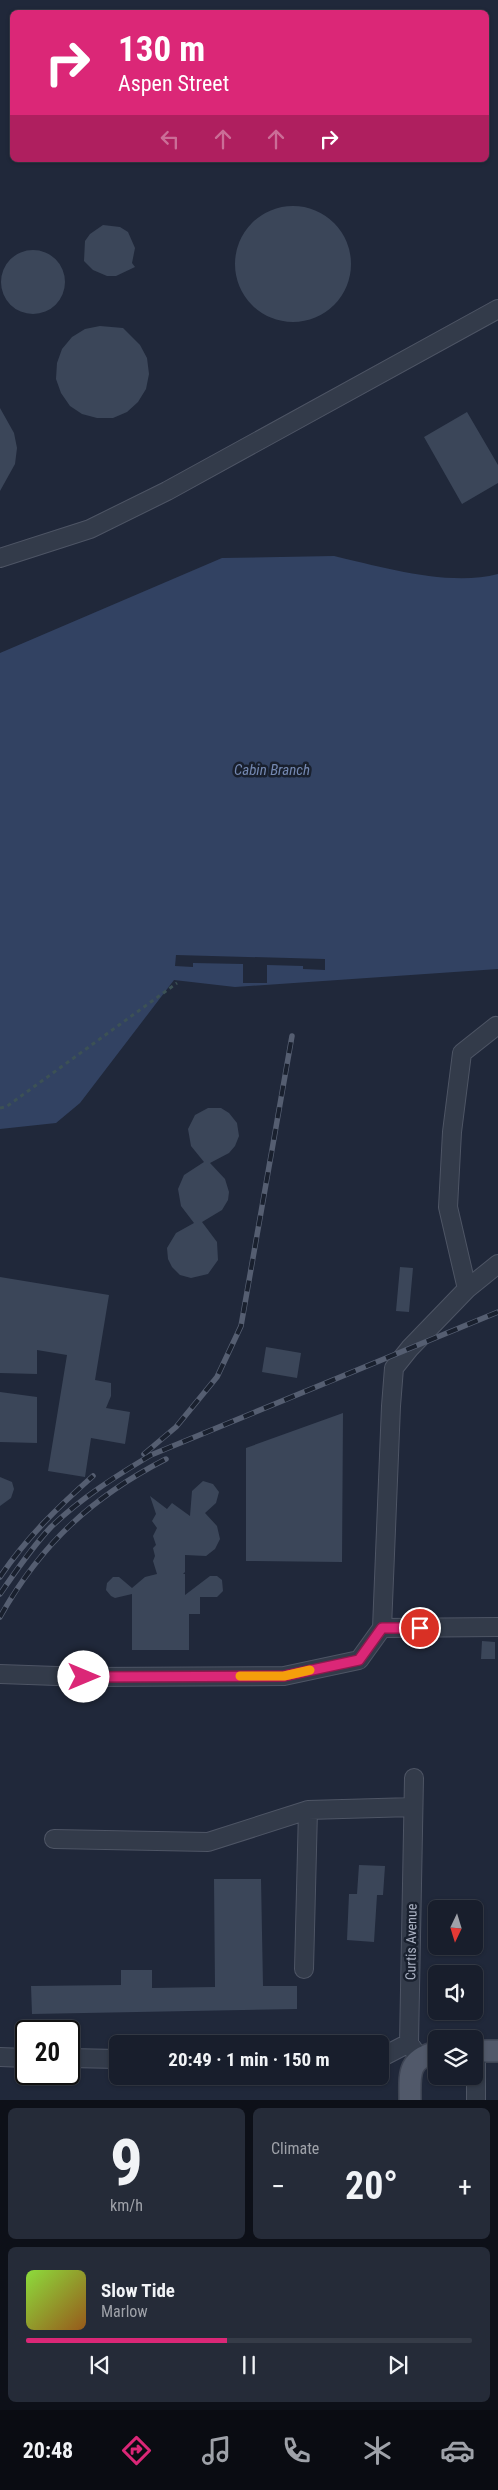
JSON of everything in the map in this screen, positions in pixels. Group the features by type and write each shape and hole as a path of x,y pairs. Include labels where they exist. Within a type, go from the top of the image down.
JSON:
{"main road":[{"name":"Curtis Avenue","path":"410,2100 410,2072 421,2051"},
{"path":"483,2051 498,2051"}],"street":[{"path":"0,558 90,528 168,491 498,309"},
{"path":"468,1289 448,1207 452,1132 462,1053 496,1026 498,1027"},
{"path":"0,1674 84,1677 284,1676 359,1660 382,1628 390,1406 394,1368 410,1348 468,1289 498,1264"},
{"path":"382,1628 498,1627"},
{"name":"Curtis Avenue","path":"414,1778 413,1807 421,2051"},
{"path":"54,1840 208,1842 308,1810 413,1807"},
{"path":"304,1969 308,1810"},
{"path":"389,2056 421,2051"},
{"path":"0,2058 15,2058"},
{"path":"80,2058 109,2059"},
{"path":"476,2085 476,2100"}],"path":[{"path":"0,1108 6,1107 178,983"}],"water":[{"name":"Cabin Branch","path":"334,556 394,570 437,577 479,577 498,574 498,969 235,987 174,980 80,1103 56,1123 0,1129 0,653 222,558"}],"pier":[{"path":"176,955 325,959 325,970 303,969 303,966 267,965 267,983 243,983 243,964 193,963 193,967 175,966"}],"building":[{"path":"293,206 315,210 334,223 347,242 351,264 347,286 334,305 315,318 293,322 271,318 252,305 239,286 235,264 239,242 252,223 271,210"},
{"path":"103,225 120,227 128,232 135,248 132,263 135,267 116,276 107,276 93,270 84,261 85,241 90,234"},
{"path":"27,250 39,250 56,259 63,270 65,282 63,294 56,305 39,314 27,314 15,309 6,300 1,288 1,276 6,264 15,255"},
{"path":"100,326 123,328 140,345 147,358 149,374 146,389 138,402 127,412 113,418 97,418 82,414 70,406 61,393 56,379 57,363 62,349 72,337 85,329"},
{"path":"0,408 14,433 17,448 15,464 0,491"},
{"path":"467,412 498,465 498,483 462,504 424,437"},
{"path":"208,1108 221,1108 229,1113 237,1123 239,1136 235,1146 229,1153 210,1163 225,1179 229,1192 228,1200 222,1210 202,1222 217,1242 218,1260 208,1274 191,1278 180,1275 172,1267 168,1259 167,1248 176,1233 194,1223 181,1206 178,1189 184,1175 204,1162 191,1146 188,1129 195,1115"},
{"path":"400,1267 413,1268 409,1312 396,1311"},
{"path":"0,1277 109,1295 95,1380 111,1383 111,1396 106,1408 130,1412 125,1444 91,1438 85,1477 48,1471 67,1355 37,1350 37,1374 0,1373"},
{"path":"266,1347 301,1353 297,1378 262,1372"},
{"path":"0,1392 37,1397 37,1443 0,1442"},
{"path":"343,1413 342,1562 246,1561 246,1448"},
{"path":"0,1477 12,1482 14,1489 11,1498 0,1506"},
{"path":"203,1481 213,1484 219,1492 216,1503 205,1513 217,1526 220,1539 215,1549 206,1556 185,1555 185,1572 183,1574 185,1574 185,1595 210,1576 217,1576 222,1580 223,1591 217,1597 200,1597 200,1614 189,1614 189,1650 132,1650 132,1594 115,1598 106,1590 107,1583 113,1577 119,1577 132,1588 145,1577 157,1574 153,1561 155,1556 153,1548 156,1545 153,1536 157,1528 152,1521 156,1514 150,1496 167,1509 172,1503 190,1516 192,1491"},
{"path":"482,1641 495,1642 495,1659 481,1659"},
{"path":"359,1865 385,1866 383,1895 377,1895 374,1942 347,1940 349,1894 357,1894"},
{"path":"214,1879 261,1879 263,1986 297,1986 297,2009 32,2014 31,1986 121,1985 121,1970 152,1970 152,1988 215,1987"}],"railway":[{"path":"144,1454 176,1427 217,1377 241,1326 292,1036"},
{"path":"0,1594 31,1551 62,1516 112,1479 151,1455 498,1312"},
{"path":"0,1617 33,1567 71,1525 115,1489 166,1459"},
{"path":"0,1577 43,1524 93,1476"}],"slow traffic":[{"path":"240,1676 284,1676 310,1670"}],"route":[{"path":"84,1677 284,1676 359,1660 382,1628 420,1628"}]}
